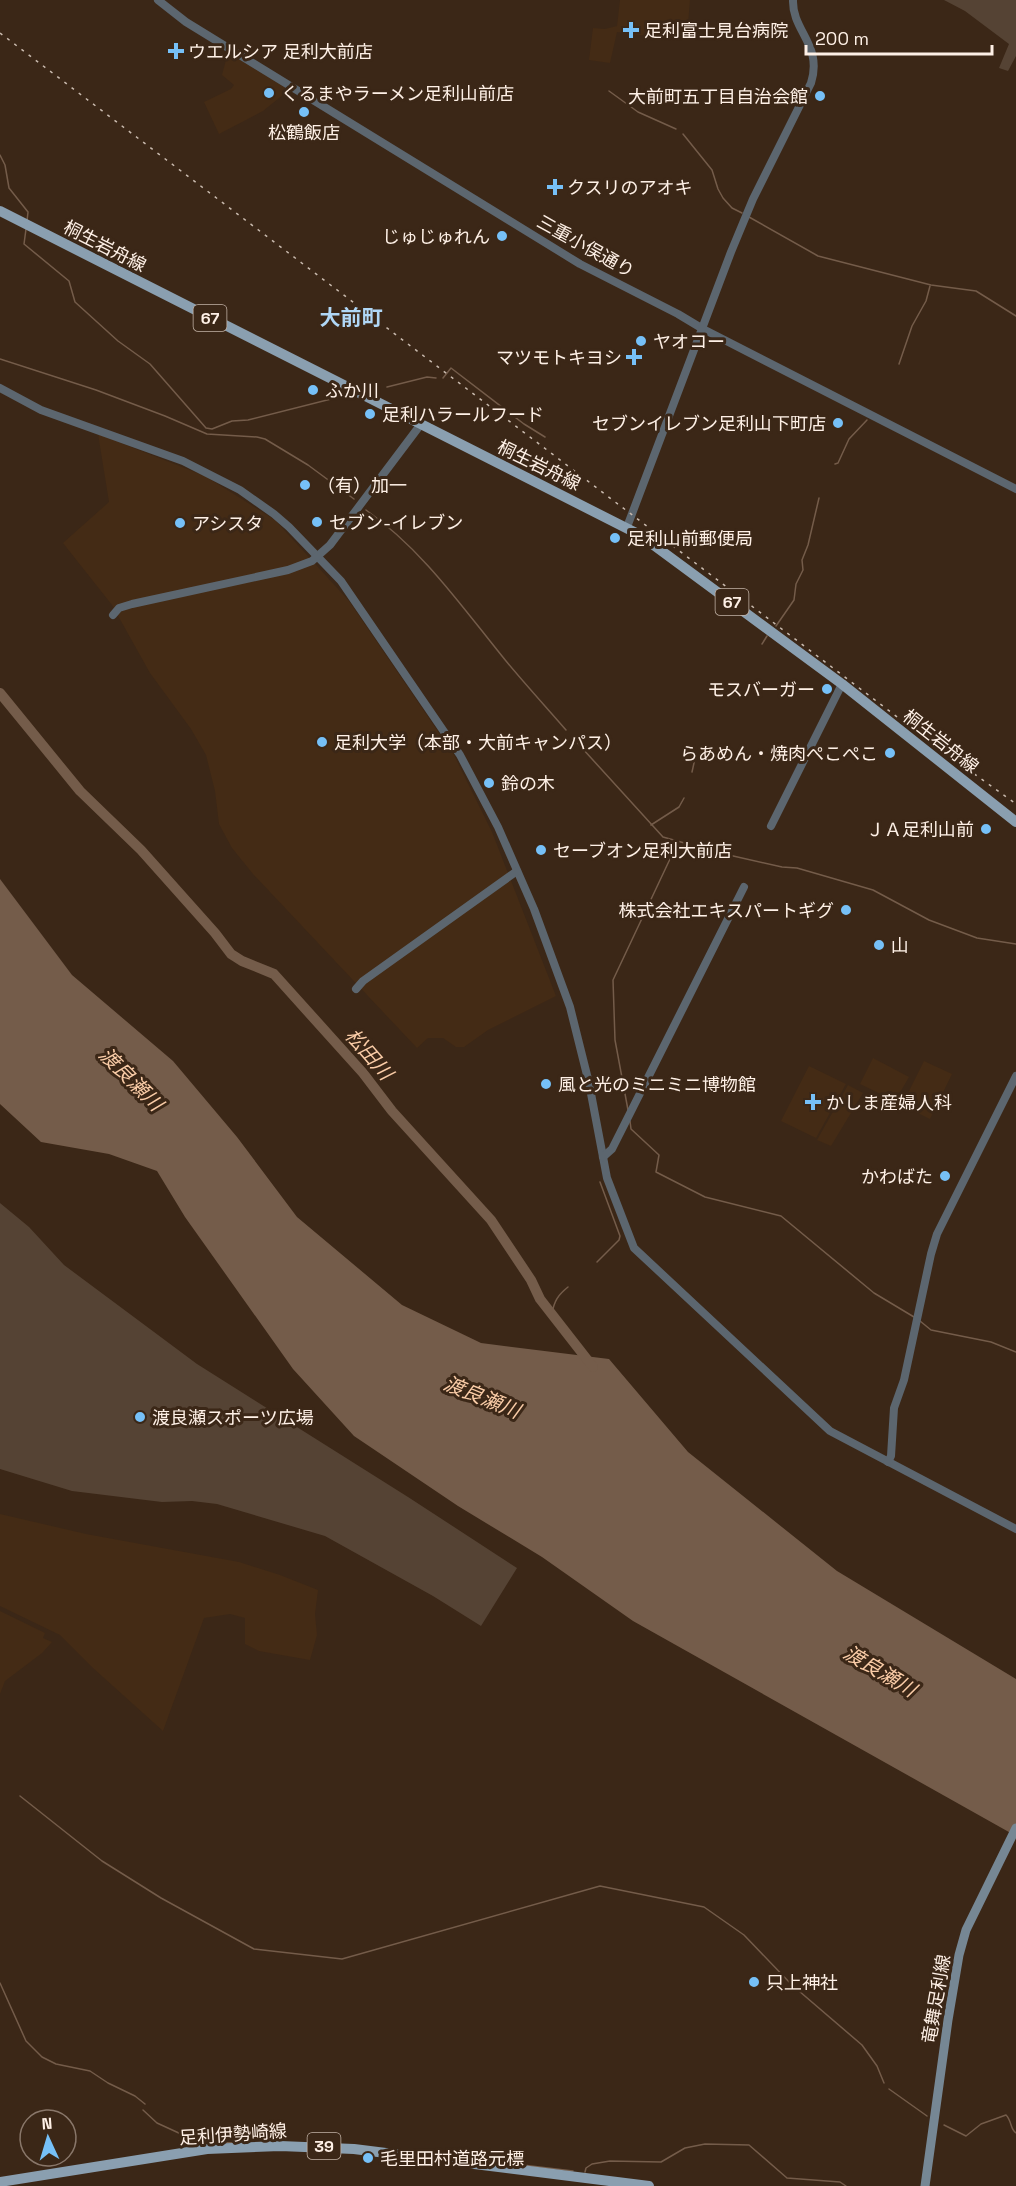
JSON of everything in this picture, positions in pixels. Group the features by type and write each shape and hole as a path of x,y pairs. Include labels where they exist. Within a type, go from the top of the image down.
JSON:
{"main road":[{"name":"桐生岩舟線","path":"0,211 627,528 660,548 842,684 1016,822"},
{"name":"竜舞足利線","path":"925,2186 954,1977 966,1930 1016,1828"},
{"name":"足利伊勢崎線","path":"0,2182 207,2149 280,2145 354,2149 648,2186"}],"street":[{"name":"三重小俣通り","path":"158,0 186,22 570,258 678,314 703,330 1016,489"},
{"path":"627,528 731,252 753,199 805,97 814,74 812,51 795,12 793,0"},
{"path":"0,388 41,410 142,445 204,471 240,490 274,514 318,556 355,599 455,747 474,780 517,870 570,1007 589,1083 611,1191 629,1239 639,1254 796,1397 824,1426 842,1439 1016,1529"},
{"path":"113,615 119,608 132,604 288,570 306,564 330,545 421,424"},
{"path":"771,826 842,684"},
{"path":"356,989 363,981 517,870"},
{"path":"603,1157 612,1149 744,888"},
{"path":"888,1462 891,1456 894,1408 904,1380 937,1234 1016,1076"}],"shaded area":[{"name":"足利富士見台病院","path":"620,0 690,0 688,24 671,22 668,39 617,32 610,63 589,60 593,28 605,29 617,26"},
{"path":"944,0 1016,0 1016,56 1008,71 999,68 1009,44 965,11"},
{"path":"228,52 289,90 263,111 219,134 204,102 231,89 234,85 222,75"},
{"name":"足利大学（本部・大前キャンパス）","path":"98,434 205,476 275,520 349,601 454,755 492,832 556,996 488,1030 464,1047 456,1047 443,1038 428,1038 417,1048 253,874 232,848 219,824 215,791 206,755 191,729 150,673 112,605 63,543 109,502"},
{"path":"873,1058 909,1077 895,1101 860,1084"},
{"path":"924,1061 952,1074 930,1119 902,1105"},
{"name":"かしま産婦人科","path":"809,1066 846,1084 816,1138 781,1121"},
{"path":"848,1085 863,1093 831,1146 817,1140"},
{"name":"渡良瀬スポーツ広場","path":"0,1203 29,1227 64,1265 197,1364 517,1568 481,1626 433,1596 325,1536 217,1504 192,1501 162,1502 72,1491 0,1469"},
{"path":"0,1514 86,1534 239,1562 318,1590 315,1614 317,1635 310,1660 259,1651 245,1644 245,1618 230,1614 204,1618 163,1731 60,1635 0,1606"},
{"path":"0,1611 45,1633 43,1638 52,1642 42,1653 5,1681 0,1694"}],"water":[{"name":"渡良瀬川","path":"0,879 72,975 173,1061 237,1137 297,1217 402,1305 481,1343 609,1359 688,1452 837,1571 1016,1679 1016,1836 633,1621 542,1557 458,1506 354,1436 293,1369 185,1217 157,1171 109,1154 41,1142 0,1104"}],"waterway":[{"path":"609,91 638,112 676,129"},
{"path":"683,134 712,170 723,198 732,208 742,213"},
{"path":"0,155 5,165 9,188 28,212 27,221"},
{"path":"749,217 818,256 931,285 976,291 1016,316"},
{"path":"26,229 24,244 69,281 75,302 118,341 150,364 206,428 212,429 232,421 248,420 343,396"},
{"path":"899,364 912,326 926,301 930,286"},
{"path":"0,359 96,390 207,434 265,439 308,465 354,499"},
{"path":"443,378 451,368 524,424 545,437"},
{"path":"387,387 427,377 436,378"},
{"path":"835,464 838,463 849,439 867,420"},
{"path":"776,626 794,600 796,584 803,570 802,560 808,545 819,498"},
{"path":"366,510 387,526 424,561 513,670 566,730"},
{"path":"762,644 767,636"},
{"name":"松田川","path":"0,693 80,791 141,850 231,954 274,974 363,1073 392,1111 491,1220 531,1280 540,1299 593,1367"},
{"path":"572,737 663,837 720,853 782,867 797,868 873,890 929,920 977,938 1016,944"},
{"path":"692,772 696,754"},
{"path":"651,825 679,807 684,798"},
{"path":"628,1110 615,1040 613,980 678,842"},
{"path":"630,1121 631,1129 659,1155 656,1172 705,1197 781,1216 874,1293 914,1317"},
{"path":"597,1262 619,1240 620,1236 600,1182"},
{"path":"552,1314 557,1299 568,1287"},
{"path":"920,1321 931,1330 991,1342 1016,1352"},
{"path":"20,1796 102,1861 161,1898 254,1949 342,1959 600,1886 704,1907 744,1935 792,1985 862,2045 877,2066 884,2083"},
{"path":"0,1983 26,2041 42,2057 56,2064 90,2071 145,2104"},
{"path":"889,2089 927,2116"},
{"path":"143,2110 157,2123 181,2134 212,2142 235,2143"},
{"path":"944,2125 966,2136 981,2124 1006,2115 1016,2133"},
{"path":"585,2172 586,2168 592,2164 610,2161 661,2162 685,2148 705,2144 749,2145 787,2178 840,2182 846,2186"},
{"path":"506,2163 573,2171"}],"railway":[{"path":"0,33 934,745 1016,804"}],"place":[{"name":"足利富士見台病院","path":"631,30"},
{"name":"ウエルシア 足利大前店","path":"176,51"},
{"name":"くるまやラーメン足利山前店","path":"269,93"},
{"name":"大前町五丁目自治会館","path":"820,96"},
{"name":"松鶴飯店","path":"304,112"},
{"name":"クスリのアオキ","path":"555,187"},
{"name":"じゅじゅれん","path":"502,236"},
{"name":"ヤオコー","path":"641,341"},
{"name":"マツモトキヨシ","path":"634,357"},
{"name":"ふか川","path":"313,390"},
{"name":"足利ハラールフード","path":"370,414"},
{"name":"セブンイレブン足利山下町店","path":"838,423"},
{"name":"（有）加一","path":"305,485"},
{"name":"セブン-イレブン","path":"317,522"},
{"name":"アシスタ","path":"180,523"},
{"name":"足利山前郵便局","path":"615,538"},
{"name":"モスバーガー","path":"827,689"},
{"name":"足利大学（本部・大前キャンパス）","path":"322,742"},
{"name":"らあめん・焼肉ぺこぺこ","path":"890,753"},
{"name":"鈴の木","path":"489,783"},
{"name":"ＪＡ足利山前","path":"986,829"},
{"name":"セーブオン足利大前店","path":"541,850"},
{"name":"株式会社エキスパートギグ","path":"846,910"},
{"name":"山","path":"879,945"},
{"name":"風と光のミニミニ博物館","path":"546,1084"},
{"name":"かしま産婦人科","path":"813,1102"},
{"name":"かわばた","path":"945,1176"},
{"name":"渡良瀬スポーツ広場","path":"140,1417"},
{"name":"只上神社","path":"754,1982"},
{"name":"毛里田村道路元標","path":"368,2158"}],"district":[{"name":"大前町","path":"351,317"}]}
